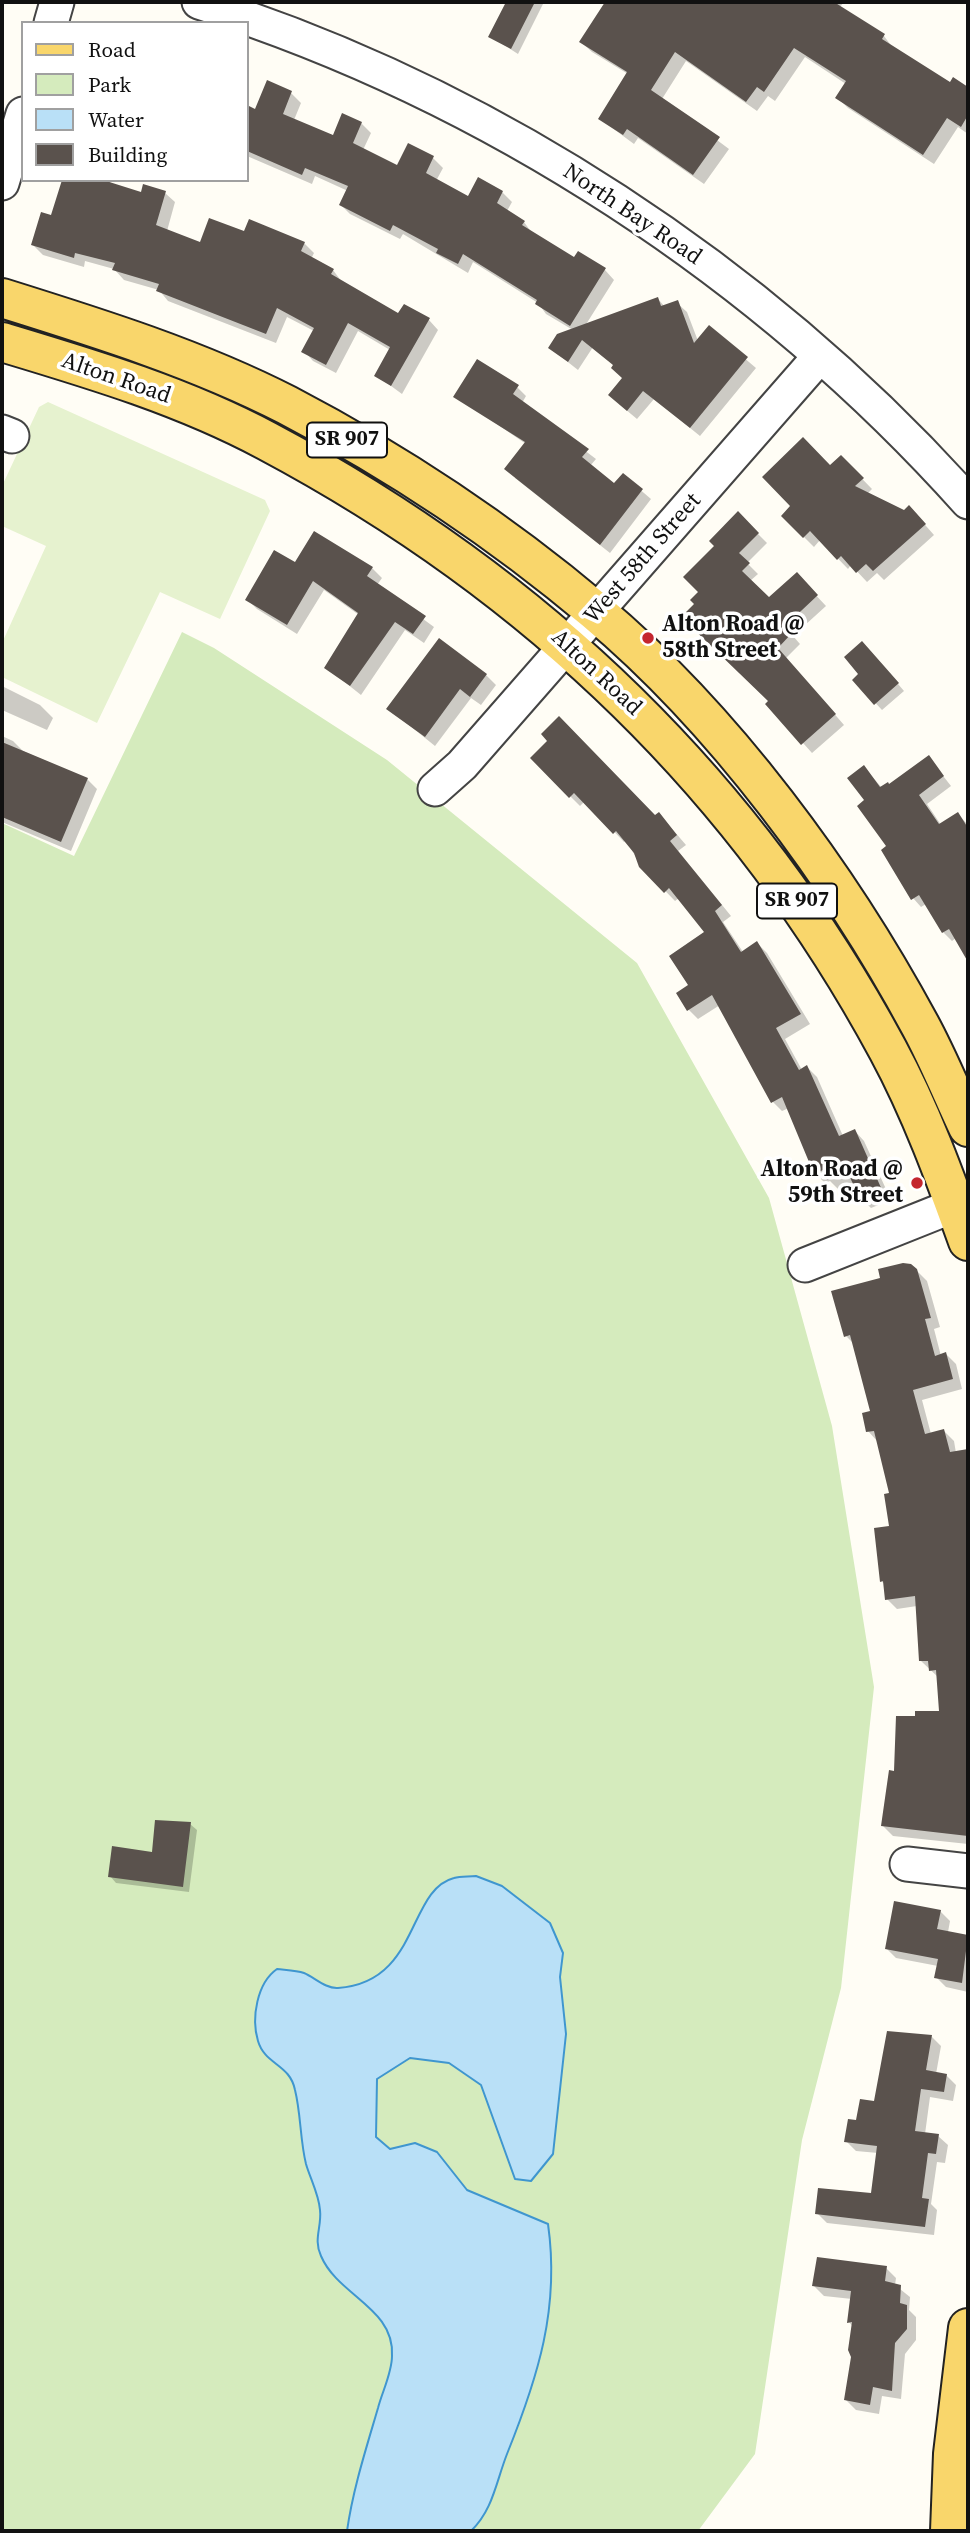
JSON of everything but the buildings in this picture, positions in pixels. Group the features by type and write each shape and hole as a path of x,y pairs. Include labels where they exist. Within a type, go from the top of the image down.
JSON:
{"main road":[{"name":"Alton Road","path":"2,298 93,326 212,372 285,405 394,466 467,514 597,612 699,713 757,781 823,867 886,964 922,1028 968,1127"},
{"name":"Alton Road","path":"2,342 192,406 265,440 367,498 434,542 490,581 568,645 667,740 730,811 788,887 889,1052 962,1203 968,1241"},
{"path":"950,2531 953,2454 968,2328"}],"street":[{"path":"52,21 57,2"},
{"name":"North Bay Road","path":"199,2 281,28 430,95 597,187 756,300 821,356 927,456 968,502"},
{"path":"2,183 21,121"},
{"name":"West 58th Street","path":"435,789 462,765 821,356"},
{"path":"805,1265 962,1203"},
{"path":"907,1864 968,1871"}],"green space":[{"path":"48,402 265,500 270,511 220,619 160,592 97,723 2,677 2,643 46,546 2,526 2,486 39,407"},
{"path":"182,632 214,648 387,760 637,963 769,1198 832,1426 874,1687 841,1988 802,2140 755,2454 698,2531 2,2531 2,823 74,856"}],"water":[{"path":"476,1876 502,1886 550,1923 563,1953 560,1977 566,2034 553,2154 531,2181 515,2179 481,2085 449,2063 410,2058 377,2079 376,2137 390,2149 415,2143 437,2152 467,2190 548,2224 551,2285 544,2342 528,2397 493,2495 484,2514 471,2531 347,2531 360,2469 390,2369 391,2340 385,2326 375,2314 340,2282 321,2256 318,2244 319,2204 304,2155 295,2090 288,2075 261,2049 255,2022 257,2002 265,1983 277,1969 304,1973 334,1988 365,1982 384,1970 398,1954 428,1899 439,1886 454,1878"}],"place":[{"name":"Alton Road @ 58th Street","path":"648,638"},
{"name":"Alton Road @ 59th Street","path":"917,1183"}]}
